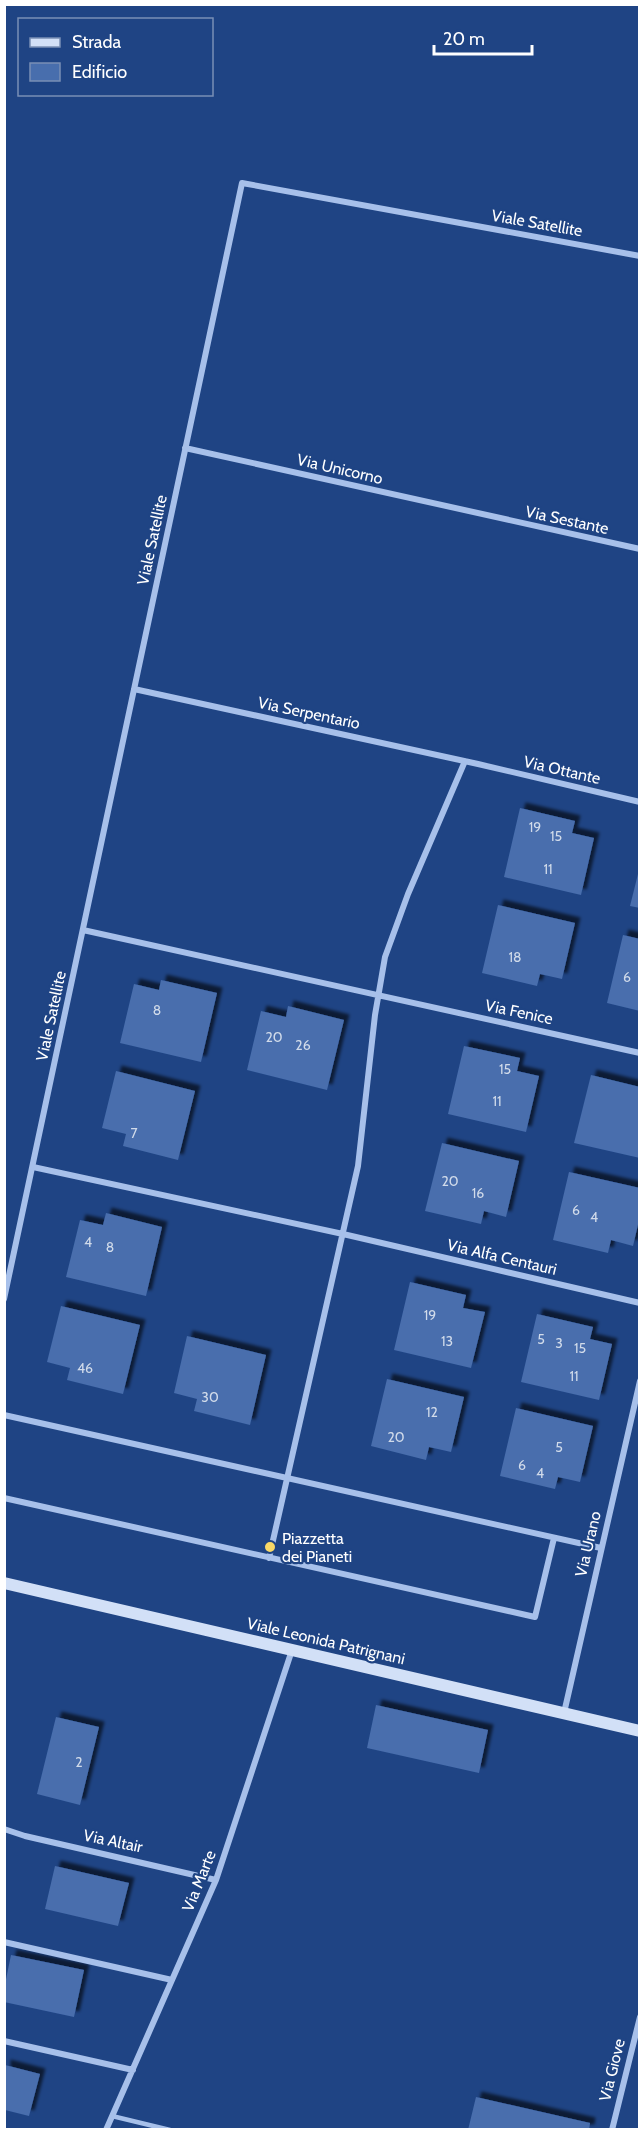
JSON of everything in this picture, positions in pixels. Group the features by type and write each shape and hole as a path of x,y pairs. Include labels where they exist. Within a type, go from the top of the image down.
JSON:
{"street":[{"name":"Viale Satellite","path":"4,1299 242,183 639,256"},
{"name":"Via Unicorno","path":"185,448 489,517"},
{"name":"Via Sestante","path":"489,517 639,549"},
{"name":"Via Serpentario","path":"134,689 478,764"},
{"path":"269,1558 358,1166 378,995 385,957 430,841 465,761"},
{"name":"Via Ottante","path":"478,764 639,802"},
{"name":"Via Fenice","path":"83,930 639,1053"},
{"name":"Via Alfa Centauri","path":"33,1167 343,1234 639,1303"},
{"name":"Via Urano","path":"563,1713 639,1381"},
{"path":"4,1415 601,1548"},
{"path":"4,1498 535,1617 554,1538"},
{"name":"Viale Leonida Patrignani","path":"4,1582 639,1731"},
{"name":"Via Marte","path":"106,2130 216,1880 292,1650"},
{"name":"Via Altair","path":"4,1829 25,1836 216,1880"},
{"path":"4,1942 172,1980"},
{"name":"Via Giove","path":"612,2130 639,2017"},
{"path":"4,2041 133,2070"}],"lane":[{"path":"112,2116 170,2130"}],"building":[{"path":"520,808 575,821 572,833 594,838 581,895 504,877"},
{"path":"640,871 640,908 630,906"},
{"path":"498,905 575,923 562,979 540,974 537,986 482,973"},
{"path":"623,935 640,939 640,1011 607,1003"},
{"path":"161,980 217,993 201,1062 120,1043 134,984 159,990"},
{"path":"288,1006 344,1020 327,1090 247,1070 261,1011 286,1017"},
{"path":"464,1046 520,1058 517,1071 539,1076 526,1132 448,1114"},
{"path":"116,1071 195,1091 178,1160 123,1146 126,1134 102,1128"},
{"path":"591,1075 640,1087 640,1158 574,1143"},
{"path":"442,1143 519,1161 506,1217 484,1211 481,1224 425,1211"},
{"path":"569,1172 640,1188 640,1216 633,1246 611,1240 608,1253 553,1240"},
{"path":"106,1213 162,1227 146,1296 66,1277 80,1220 103,1225"},
{"path":"410,1282 466,1295 463,1308 485,1312 471,1368 394,1350"},
{"path":"61,1306 140,1325 123,1394 67,1380 70,1368 47,1362"},
{"path":"537,1314 593,1327 590,1339 612,1344 599,1400 521,1382"},
{"path":"187,1336 266,1355 250,1425 194,1411 197,1399 174,1393"},
{"path":"387,1379 464,1397 451,1452 429,1447 426,1460 371,1446"},
{"path":"516,1408 593,1426 580,1482 558,1477 555,1489 500,1476"},
{"path":"376,1705 488,1730 479,1773 367,1748"},
{"path":"56,1717 99,1727 80,1805 37,1794"},
{"path":"55,1866 129,1883 118,1926 45,1909"},
{"path":"11,1955 84,1970 74,2017 4,2002 4,1989"},
{"path":"5,2065 40,2074 29,2116 5,2110"},
{"path":"476,2097 590,2123 589,2130 468,2130"}],"place":[{"name":"Piazzetta dei Pianeti","path":"270,1547"}]}
